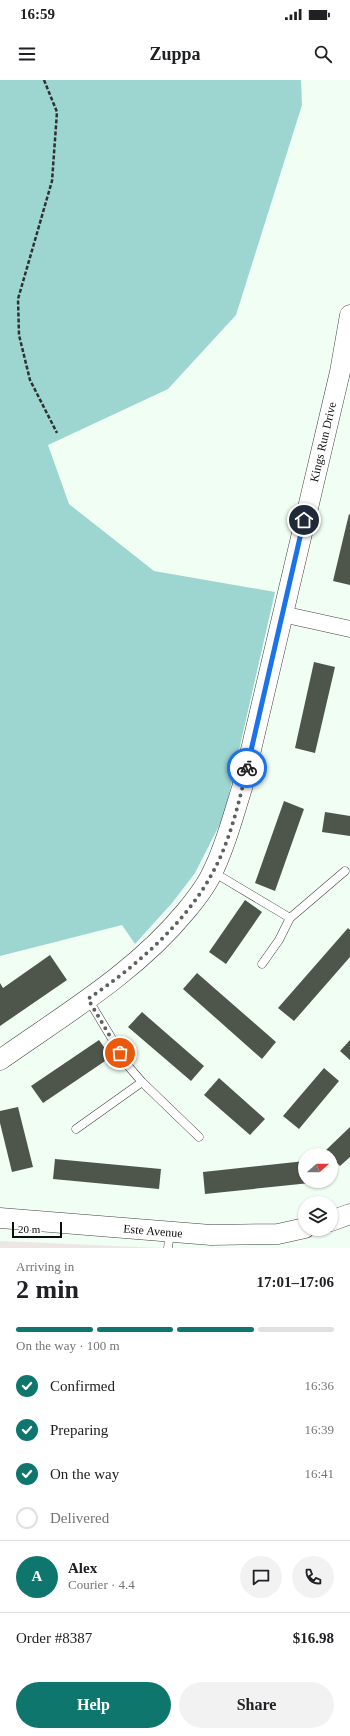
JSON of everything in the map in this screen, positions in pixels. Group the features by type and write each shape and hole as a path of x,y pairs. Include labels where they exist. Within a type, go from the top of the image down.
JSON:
{"street":[{"name":"Kings Run Drive","path":"0,1059 88,999 143,957 171,929 196,898 213,872 226,841 242,788 340,372 350,315"},
{"path":"282,614 350,629"},
{"path":"338,1218 350,1214"},
{"name":"Este Avenue","path":"0,1218 169,1240 211,1236 278,1234 298,1230"}],"lane":[{"path":"262,964 279,940 290,918 345,871"},
{"path":"213,872 290,918"},
{"path":"88,999 129,1067 142,1082 199,1137"},
{"path":"76,1129 142,1082"}],"path":[{"path":"44,80 57,112 52,180 18,299 19,328 30,380 57,433"}],"shaded area":[{"path":"0,80 301,80 302,105 236,315 168,389 48,445 69,504 154,571 275,592 224,816 195,873 172,903 135,944 122,925 0,956"},
{"path":"0,1241 24,1242 161,1248 0,1248"}],"building":[{"path":"349,514 350,515 350,585 333,581"},
{"path":"314,662 335,667 315,753 295,748"},
{"path":"284,801 304,809 275,891 255,883"},
{"path":"325,812 350,816 350,836 322,832"},
{"path":"245,900 262,912 226,964 209,952"},
{"path":"348,928 350,930 350,957 294,1021 278,1008"},
{"path":"50,955 67,980 0,1026 0,983 3,988"},
{"path":"197,973 276,1042 262,1059 183,989"},
{"path":"142,1012 204,1066 191,1081 128,1027"},
{"path":"99,1040 111,1057 43,1103 31,1086"},
{"path":"350,1040 350,1060 340,1051"},
{"path":"324,1068 339,1081 299,1129 283,1116"},
{"path":"219,1078 265,1119 250,1135 204,1095"},
{"path":"18,1107 33,1167 12,1172 0,1123 0,1111"},
{"path":"350,1127 350,1157 340,1166 338,1164 338,1148 328,1148"},
{"path":"55,1159 161,1169 159,1189 53,1179"},
{"path":"298,1162 298,1184 205,1194 203,1172"}],"way so far":[{"path":"120,1053 88,999 143,957 171,929 196,898 213,872 226,841 247,768"}],"route":[{"path":"247,768 304,520"}]}
